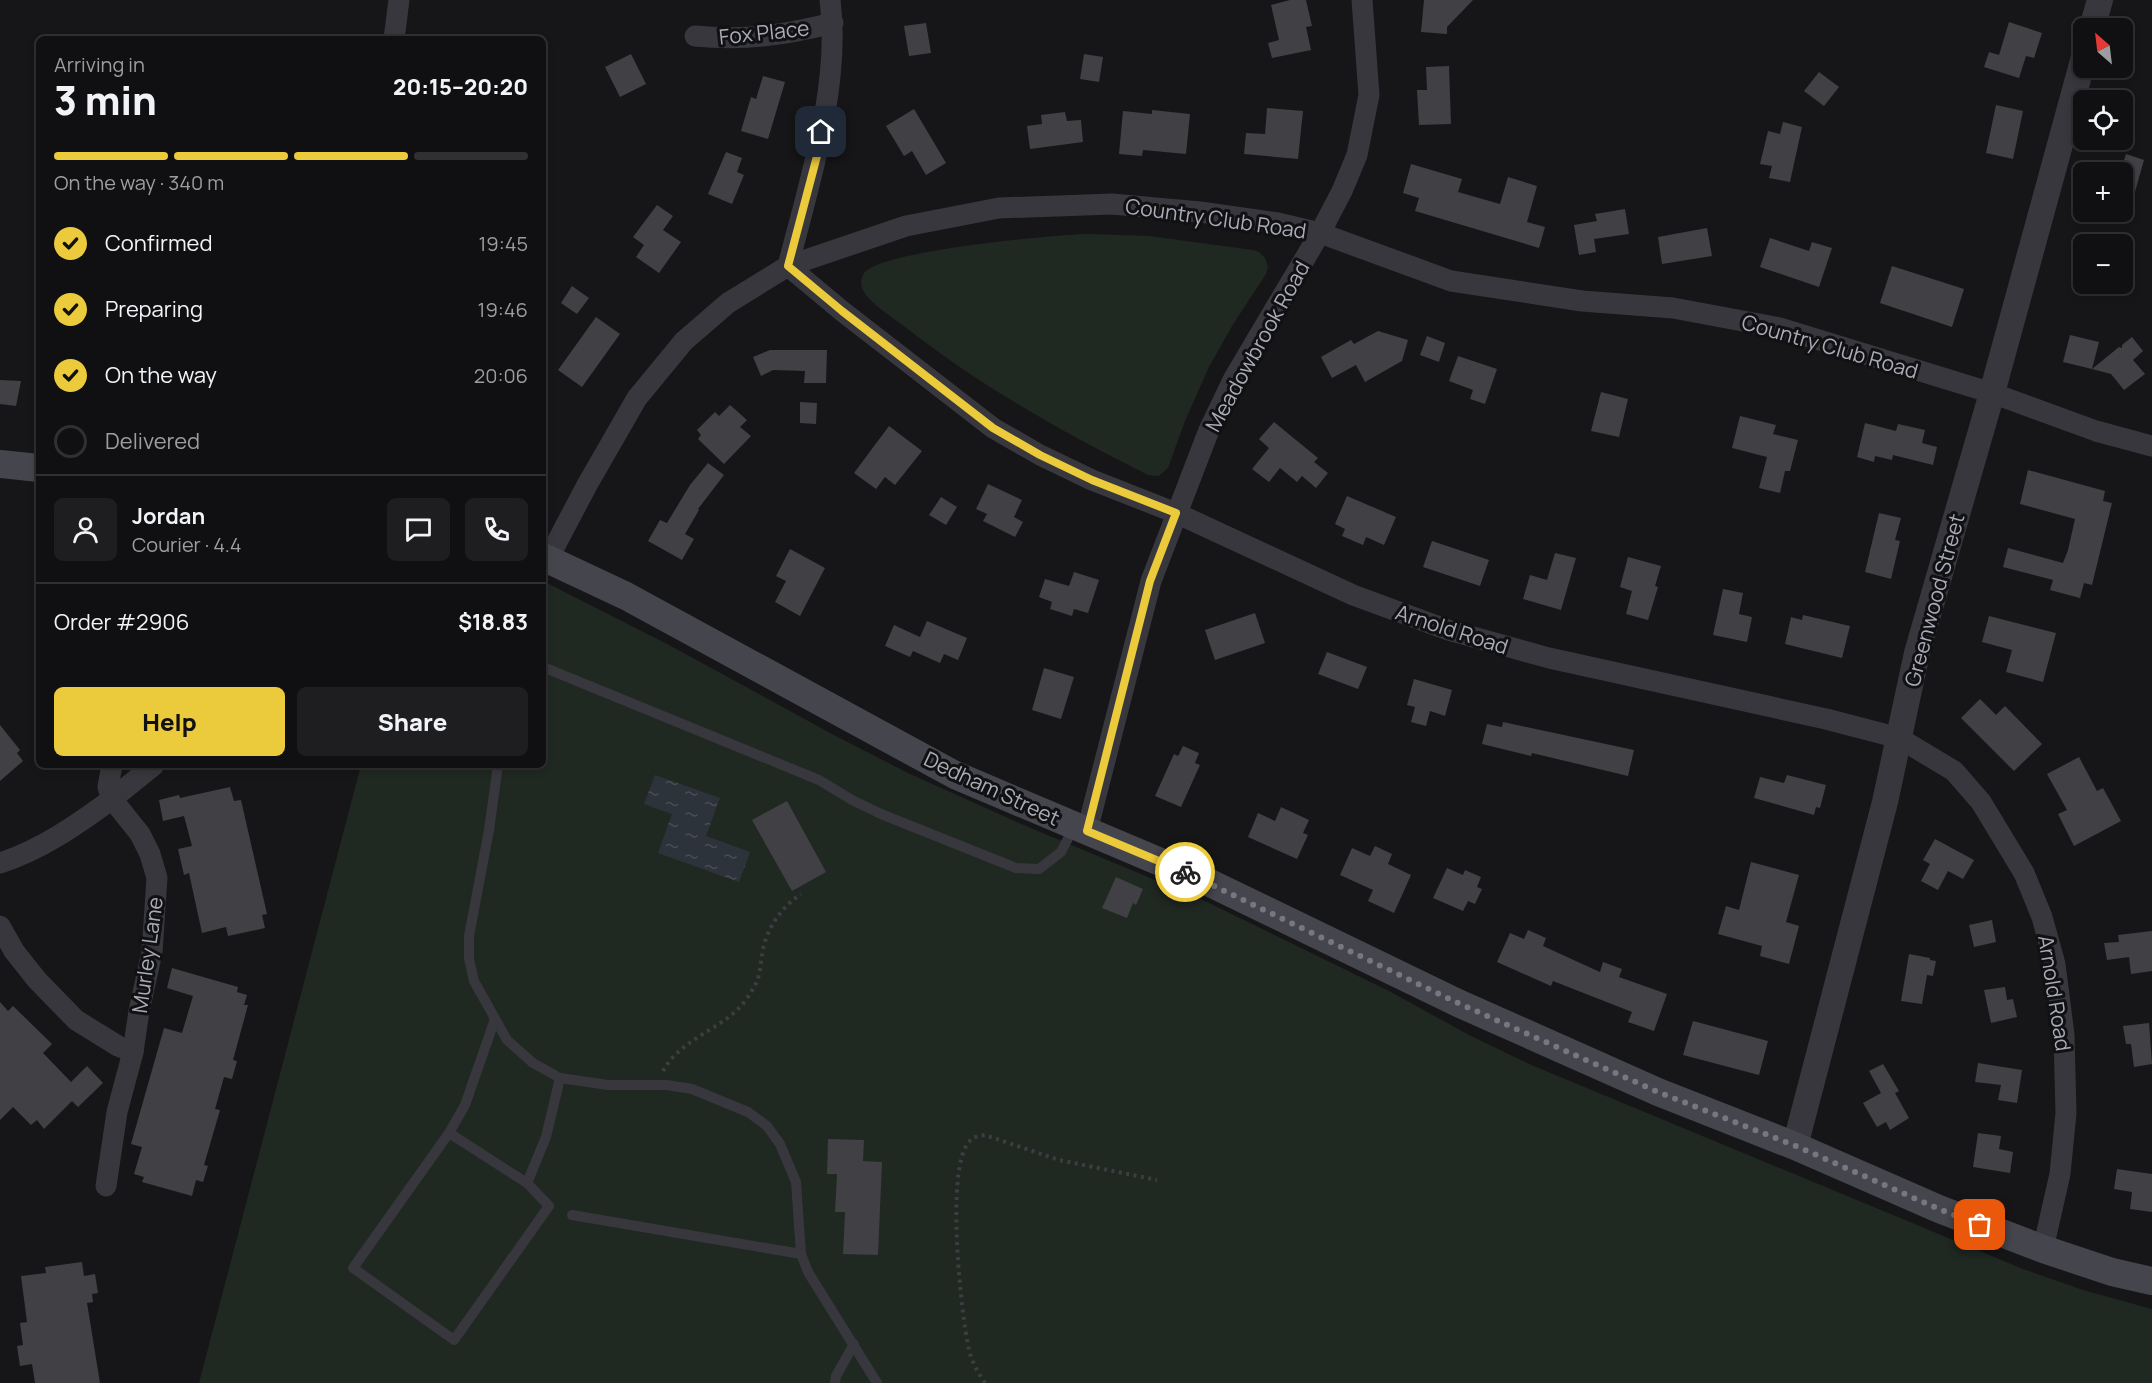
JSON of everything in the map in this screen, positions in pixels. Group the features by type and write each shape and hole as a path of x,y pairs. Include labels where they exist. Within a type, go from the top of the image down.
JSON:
{"main road":[{"path":"0,464 36,468"},
{"name":"Dedham Street","path":"546,558 626,596 955,775 1210,883 1458,1003 1658,1092 1796,1146 1939,1209 2043,1249 2112,1272 2152,1281"}],"street":[{"path":"394,36 399,0"},
{"path":"788,266 817,156 828,86 833,23 830,0"},
{"name":"Meadowbrook Road","path":"1081,828 1150,581 1209,430 1234,378 1320,232 1342,191 1357,155 1369,95 1362,0"},
{"path":"2095,18 2100,0"},
{"name":"Fox Place","path":"695,36 727,39 788,34 833,23"},
{"name":"Greenwood Street","path":"1796,1146 1885,802 1917,653 1992,393 2078,78"},
{"name":"Country Club Road","path":"546,558 644,390 684,341 728,303 788,266 906,226 999,208 1112,204 1200,212 1320,232 1451,281 1582,301 1673,308 1780,328 1992,393 2096,431 2152,446"},
{"name":"Arnold Road","path":"788,266 842,311 993,428 1040,455 1092,480 1176,513 1353,596 1448,630 1549,658 1899,738 1954,771 1981,802 2024,873 2042,917 2055,964 2064,1035 2066,1113 2060,1174 2043,1249"},
{"path":"111,768 108,787 112,799"},
{"path":"0,863 44,844 82,821 151,768"},
{"name":"Murley Lane","path":"106,1186 117,1112 133,1052 152,952 157,878 150,854 140,834 112,799"},
{"path":"0,926 14,951 37,980 76,1020 118,1046 133,1052"}],"lane":[{"path":"546,668 819,780 881,814 1016,868 1039,869 1061,852 1081,828"},
{"path":"498,768 489,830 473,906 469,960 474,981 507,1040 533,1063 560,1077 608,1085 655,1084 692,1089 748,1112 767,1126 780,1144 796,1182 801,1254 808,1272 877,1383"},
{"path":"449,1133 527,1184 549,1206 454,1340 353,1268 449,1133 465,1105 495,1019"},
{"path":"527,1184 546,1137 560,1077"},
{"path":"572,1215 801,1254"},
{"path":"835,1383 841,1366 854,1344"}],"path":[{"path":"655,1084 668,1062 680,1051 740,1008 756,985 761,973 763,945 768,933 789,902 801,894"},
{"path":"985,1383 969,1350 960,1292 957,1191 961,1156 969,1141 976,1136 985,1135 1059,1160 1157,1180"}],"shaded area":[{"path":"1088,234 1149,236 1253,250 1265,258 1268,267 1266,274 1232,326 1209,367 1185,421 1168,468 1159,476 1148,475 1053,425 962,369 881,310 870,300 861,286 864,273 878,265 902,257 970,245"},
{"path":"546,583 669,645 908,773 1026,826 1203,900 1389,991 1469,1035 1529,1064 2023,1269 2083,1290 2152,1309 2152,1383 199,1383 360,768 546,768"}],"water":[{"path":"655,775 720,798 706,836 750,852 739,882 658,853 672,814 644,804"}],"building":[{"path":"1290,0 1306,0 1312,26 1306,27 1311,50 1272,58 1268,43 1279,40 1271,5"},
{"path":"1424,0 1473,0 1447,27 1447,34 1421,32"},
{"path":"2009,22 2042,33 2034,58 2026,56 2019,78 1984,67 1989,52 1999,55"},
{"path":"926,23 931,53 909,56 904,26"},
{"path":"631,54 646,84 620,97 605,67"},
{"path":"1084,54 1103,57 1099,82 1080,79"},
{"path":"1449,66 1451,124 1419,125 1417,90 1427,90 1426,67"},
{"path":"1819,72 1839,87 1824,106 1804,91"},
{"path":"763,76 785,82 768,139 741,131 751,97 756,99"},
{"path":"1996,105 2023,111 2013,159 1986,153"},
{"path":"1267,108 1303,111 1298,159 1244,154 1246,133 1265,134"},
{"path":"914,109 946,163 926,175 912,151 904,156 886,126"},
{"path":"1152,110 1190,114 1186,154 1143,150 1142,156 1119,154 1123,111 1152,114"},
{"path":"1065,112 1067,121 1081,120 1083,142 1030,149 1027,126 1042,124 1041,115"},
{"path":"1783,122 1802,127 1790,182 1769,178 1772,166 1760,164 1768,131 1780,134"},
{"path":"726,152 742,158 737,172 744,175 732,204 708,194"},
{"path":"2126,154 2144,160 2133,199 2133,162 2124,162"},
{"path":"1411,164 1462,179 1458,192 1500,204 1508,177 1537,186 1527,222 1545,227 1539,248 1415,211 1419,198 1403,193"},
{"path":"657,205 673,216 663,230 681,242 659,273 636,257 644,245 633,237"},
{"path":"1625,209 1629,234 1594,239 1596,252 1579,255 1574,225 1597,221 1595,214"},
{"path":"1707,228 1712,256 1662,264 1658,237"},
{"path":"1770,238 1809,251 1812,242 1832,248 1819,287 1760,267"},
{"path":"1892,266 1964,289 1952,327 1880,303"},
{"path":"572,286 589,298 577,314 561,303"},
{"path":"596,317 620,334 582,387 558,370"},
{"path":"1378,331 1408,340 1402,361 1365,382 1356,365 1332,378 1321,357 1351,340 1354,344"},
{"path":"2070,335 2099,342 2092,369 2063,362"},
{"path":"1427,336 1445,343 1439,362 1420,355"},
{"path":"2132,337 2143,351 2133,360 2145,374 2124,390 2111,374 2092,369 2119,347 2122,348 2122,345"},
{"path":"770,350 827,350 826,383 804,383 805,371 773,370 761,376 753,357"},
{"path":"1458,356 1497,369 1485,404 1470,399 1473,390 1449,381"},
{"path":"0,380 21,381 16,406 0,404"},
{"path":"1601,392 1628,399 1619,437 1591,431"},
{"path":"800,402 817,403 816,424 800,423"},
{"path":"730,405 747,420 740,427 751,436 724,464 698,439 701,435 697,430 715,412 719,416"},
{"path":"1740,416 1776,425 1773,434 1798,440 1790,471 1785,471 1780,493 1759,488 1767,457 1732,448"},
{"path":"1274,422 1318,458 1314,462 1328,473 1316,488 1302,476 1297,482 1280,468 1269,482 1252,469 1269,448 1259,439"},
{"path":"1865,423 1896,431 1898,424 1925,430 1922,443 1937,447 1933,465 1893,455 1892,460 1875,456 1874,462 1857,457"},
{"path":"889,426 922,451 895,485 885,477 876,489 854,473"},
{"path":"708,463 724,475 698,509 685,534 694,539 682,560 648,541 660,520 667,523 690,485"},
{"path":"2028,470 2105,491 2103,501 2112,503 2092,585 2084,583 2080,598 2050,590 2053,580 2003,567 2008,548 2063,563 2068,550 2075,519 2020,504"},
{"path":"988,484 1022,500 1014,517 1023,522 1015,537 983,521 987,514 976,509"},
{"path":"1347,496 1396,517 1384,545 1366,537 1363,545 1342,536 1345,529 1335,524"},
{"path":"941,497 957,507 946,525 929,515"},
{"path":"1879,513 1901,518 1895,540 1900,541 1891,579 1865,572"},
{"path":"1432,541 1489,560 1480,586 1423,567"},
{"path":"790,549 825,568 800,616 775,602 786,581 776,576"},
{"path":"1555,553 1576,558 1561,610 1523,599 1530,575 1547,580"},
{"path":"1628,557 1661,566 1655,586 1658,587 1648,620 1626,614 1632,591 1620,587"},
{"path":"1074,572 1099,580 1088,613 1074,609 1072,616 1050,609 1052,602 1039,597 1045,579 1069,586"},
{"path":"1723,589 1743,593 1739,614 1752,617 1747,642 1713,635"},
{"path":"1255,613 1265,643 1215,660 1205,630"},
{"path":"1803,615 1850,626 1842,658 1785,644 1791,617 1802,620"},
{"path":"1989,616 2056,633 2043,682 2006,672 2012,650 1982,642"},
{"path":"927,621 967,638 958,660 944,654 940,663 913,651 910,657 885,646 894,625 920,637"},
{"path":"1327,652 1367,667 1358,689 1318,674"},
{"path":"1044,668 1074,677 1061,719 1032,710"},
{"path":"1414,679 1452,690 1445,716 1430,711 1426,726 1411,722 1415,707 1407,705"},
{"path":"1980,699 1996,715 2005,706 2042,744 2014,771 1961,718"},
{"path":"1503,722 1634,750 1628,776 1532,753 1531,756 1482,744 1487,724 1502,727"},
{"path":"0,725 20,750 17,753 23,761 0,781"},
{"path":"1183,746 1199,753 1195,763 1200,765 1181,807 1155,796 1174,754 1178,756"},
{"path":"2079,757 2097,791 2103,788 2121,821 2074,846 2058,814 2067,810 2047,774"},
{"path":"1787,775 1826,785 1820,808 1816,807 1814,815 1754,798 1760,777 1784,783"},
{"path":"230,787 234,801 241,800 267,914 262,915 265,928 228,936 226,927 202,933 189,873 184,875 178,849 192,846 184,816 163,821 159,800 179,795 180,798"},
{"path":"787,801 826,872 792,891 752,820"},
{"path":"1281,807 1309,820 1303,833 1308,835 1297,859 1248,837 1258,813 1275,821"},
{"path":"1935,839 1974,860 1963,879 1948,871 1938,890 1921,881 1930,864 1923,860"},
{"path":"1375,846 1392,854 1388,864 1411,875 1394,913 1368,901 1373,890 1340,875 1352,848 1370,856"},
{"path":"1751,862 1799,875 1786,922 1799,926 1789,964 1760,956 1762,946 1718,934 1726,906 1739,910"},
{"path":"1447,868 1463,875 1465,870 1481,877 1477,887 1482,889 1475,904 1468,901 1463,911 1433,898"},
{"path":"1116,877 1143,889 1136,905 1133,903 1127,918 1102,908"},
{"path":"1992,920 1996,942 1974,947 1969,925"},
{"path":"1528,930 1546,938 1543,946 1600,972 1603,962 1622,969 1619,977 1667,994 1654,1031 1628,1022 1632,1012 1553,981 1551,986 1497,962 1510,933 1524,939"},
{"path":"2152,931 2152,971 2131,974 2129,957 2107,960 2104,943 2119,942 2118,935"},
{"path":"1909,954 1936,961 1933,976 1927,975 1922,1004 1901,1001"},
{"path":"172,968 238,987 237,992 247,995 244,1005 248,1005 233,1060 237,1061 232,1079 224,1077 215,1109 220,1110 204,1165 208,1166 203,1182 196,1180 192,1196 142,1182 144,1177 134,1174 142,1147 131,1144 164,1028 182,1033 193,996 167,988"},
{"path":"2005,987 2007,1000 2013,999 2017,1017 1991,1023 1984,990"},
{"path":"0,1002 8,1011 13,1006 52,1044 43,1053 71,1082 87,1066 103,1083 78,1107 72,1101 44,1129 37,1120 31,1125 13,1107 0,1120"},
{"path":"1693,1021 1768,1041 1759,1075 1683,1055"},
{"path":"2149,1023 2152,1064 2134,1067 2131,1044 2126,1044 2123,1026"},
{"path":"1978,1063 2022,1070 2017,1103 1998,1100 2001,1085 1975,1082"},
{"path":"1883,1064 1899,1091 1895,1093 1909,1118 1890,1130 1886,1122 1877,1127 1863,1103 1881,1093 1869,1071"},
{"path":"1978,1133 2001,1136 1999,1149 2013,1152 2010,1173 1973,1167"},
{"path":"828,1139 864,1140 863,1161 882,1162 878,1255 843,1254 845,1212 835,1212 837,1174 827,1174"},
{"path":"2117,1169 2152,1174 2152,1212 2130,1209 2132,1192 2114,1189"},
{"path":"82,1262 84,1276 95,1274 98,1293 92,1294 93,1302 87,1303 100,1383 35,1383 32,1364 20,1366 17,1346 23,1345 20,1323 27,1322 21,1276 46,1273 45,1267"}],"way so far":[{"path":"1185,872 1458,1003 1658,1092 1796,1146 1980,1225"}],"route":[{"path":"821,132 817,156 788,266 842,311 993,428 1040,455 1092,480 1176,513 1150,581 1087,831 1185,872"}]}
